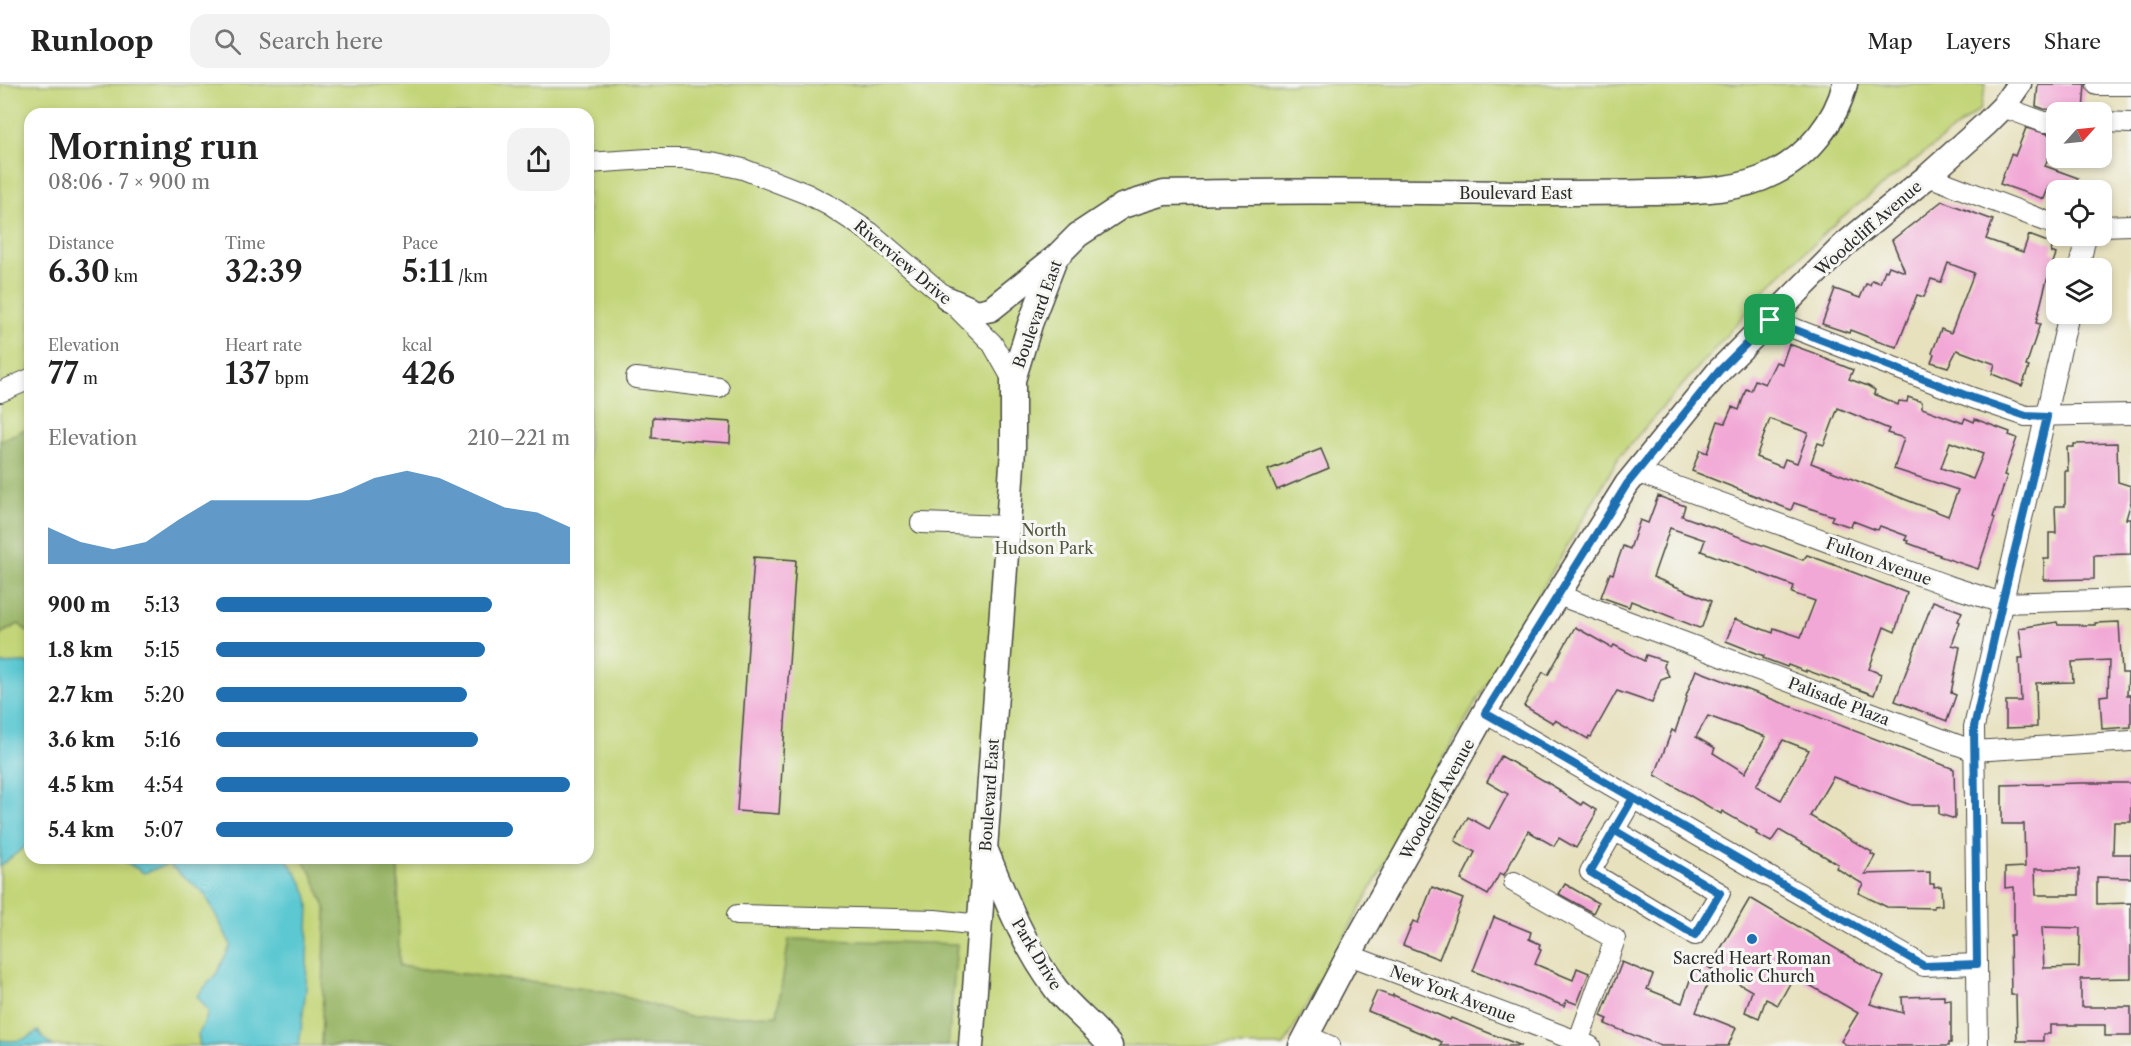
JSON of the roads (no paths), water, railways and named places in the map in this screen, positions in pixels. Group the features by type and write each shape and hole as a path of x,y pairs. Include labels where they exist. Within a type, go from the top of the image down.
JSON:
{"main road":[{"name":"Boulevard East","path":"971,1046 1013,449 1013,380 1030,324 1056,257 1078,236 1122,206 1164,193 1586,193 1716,190 1754,181 1790,164 1828,125 1845,84"},
{"name":"Woodcliff Avenue","path":"1304,1041 1349,955 1485,713 1636,472 1719,371 1844,245 1928,176 2003,107 2019,84"},
{"path":"948,298 977,312 989,310 1056,257"},
{"name":"Park Drive","path":"985,847 1017,924 1043,968 1057,989 1110,1046"}],"street":[{"path":"2097,85 2131,85"},
{"path":"2003,107 2046,122"},
{"path":"2112,122 2131,123"},
{"name":"Riverview Drive","path":"594,163 682,159 716,163 743,169 807,194 871,233 948,298 992,343 1013,380"},
{"path":"1928,176 2046,221"},
{"path":"2112,226 2131,225"},
{"path":"1770,320 2026,416 2131,414"},
{"path":"1978,1046 1974,727 2067,324"},
{"path":"636,378 719,388"},
{"path":"0,392 24,382"},
{"name":"Fulton Avenue","path":"1636,472 1949,586 2002,603 2131,599"},
{"path":"921,523 1008,526"},
{"name":"Palisade Plaza","path":"1558,595 1974,751 2131,741"},
{"path":"1485,713 1924,966 1977,964"},
{"path":"1614,830 1720,893 1695,935 1590,872 1614,830 1633,798"},
{"path":"1514,882 1615,939 1584,1044"},
{"path":"737,915 935,920 980,924"},
{"name":"New York Avenue","path":"1349,955 1584,1044"},
{"path":"1304,1041 1330,1046"}],"water":[{"path":"24,663 24,848 0,866 0,664"},
{"path":"129,864 168,864 144,873"},
{"path":"168,864 290,864 298,876 309,905 306,988 299,1046 200,1046 198,1035 209,1012 197,996 217,973 231,945 205,894"},
{"path":"38,1031 53,1046 0,1046 0,1040 20,1040"}],"place":[{"name":"Sacred Heart Roman Catholic Church","path":"1752,939"}],"park label":[{"name":"North Hudson Park","path":"1044,539"}]}
